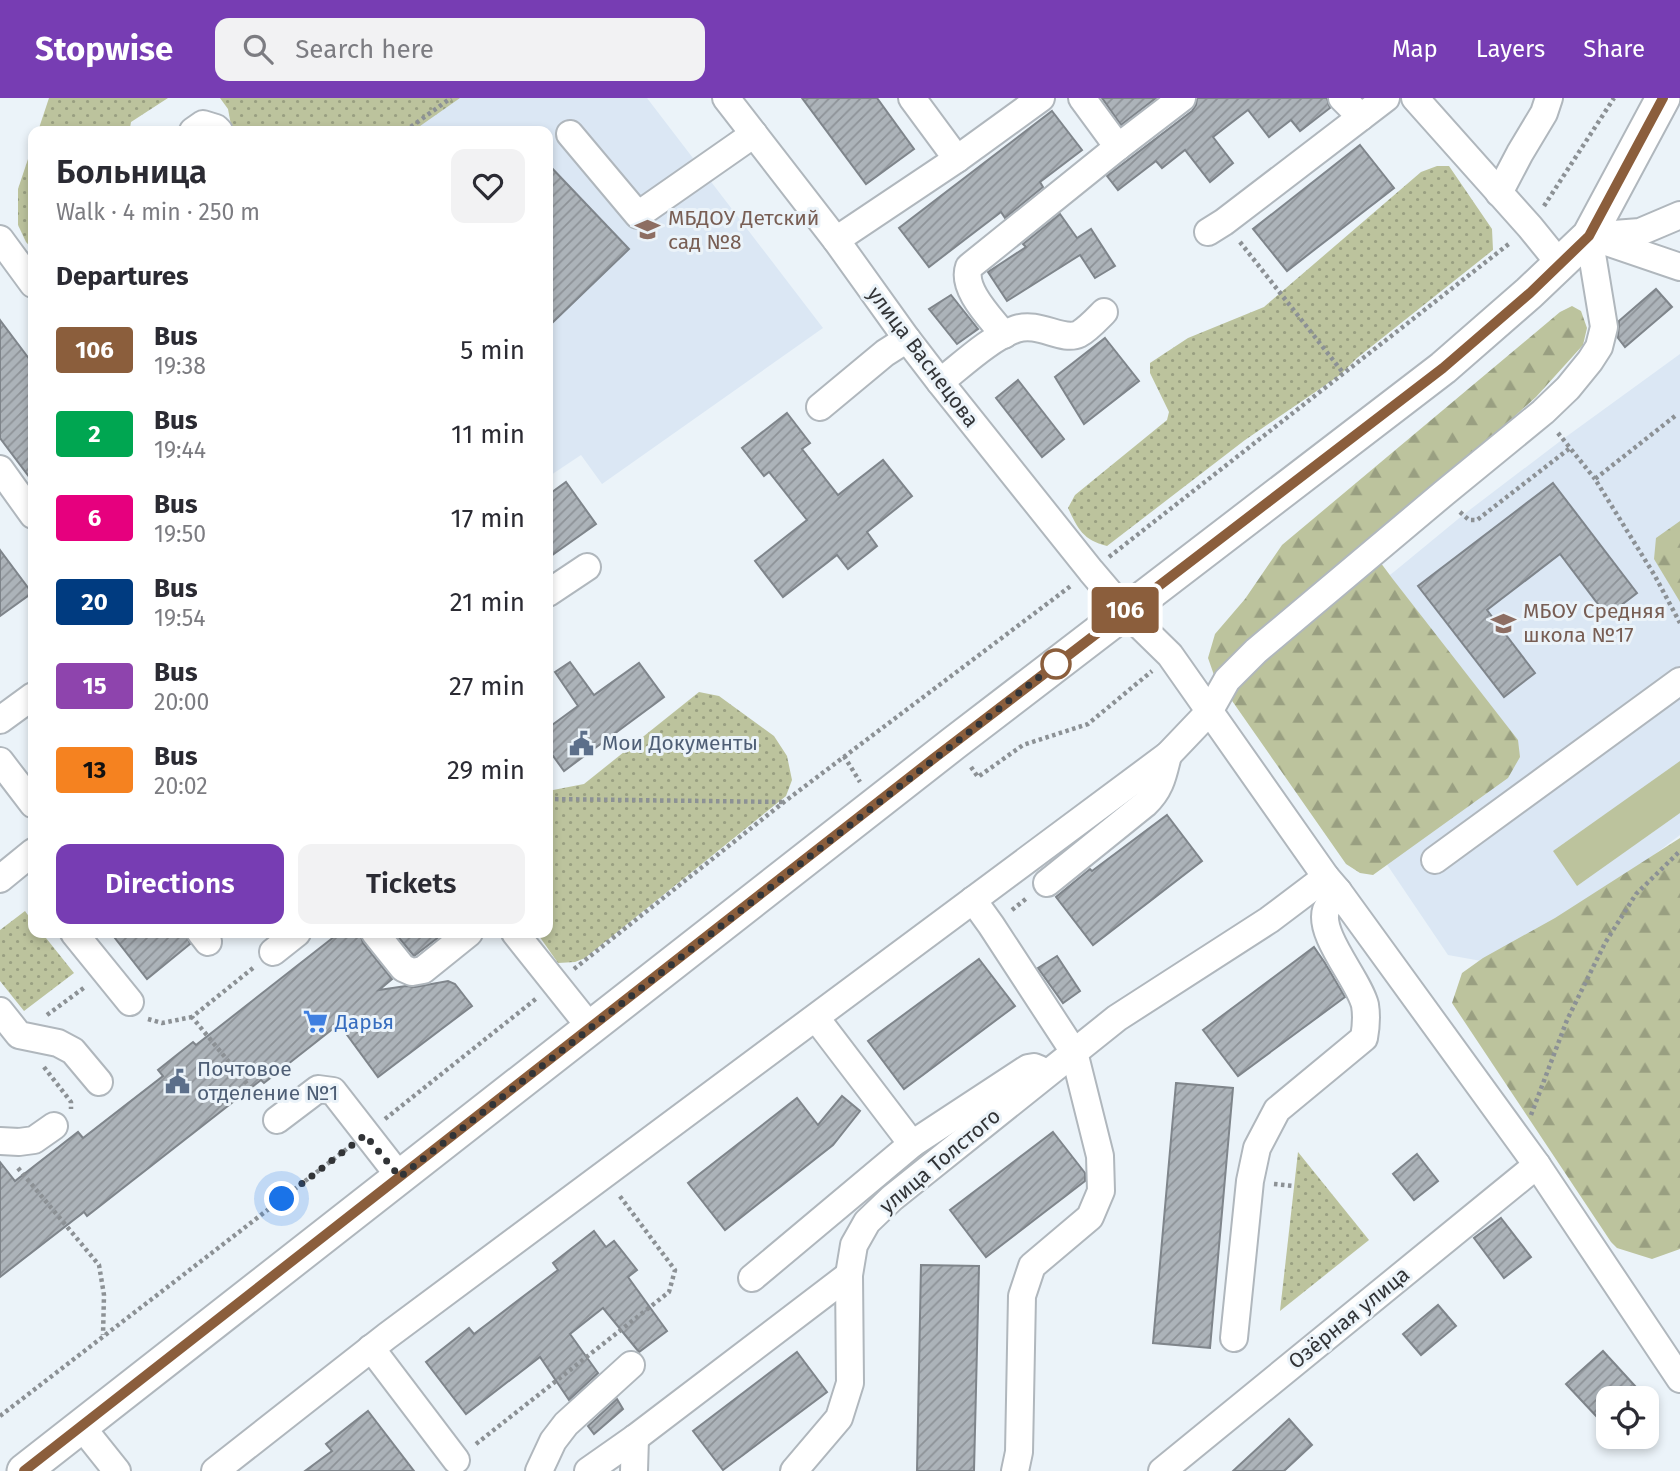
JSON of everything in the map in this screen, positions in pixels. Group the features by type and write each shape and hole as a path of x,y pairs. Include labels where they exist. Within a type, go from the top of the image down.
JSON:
{"main road":[{"path":"24,1471 1125,611 1443,368 1530,293 1589,236 1662,98"}],"street":[{"name":"улица Васнецова","path":"726,98 836,240 940,382 1125,611 1170,655 1537,1166 1680,1379"},
{"path":"912,98 957,159"},
{"path":"836,240 957,159 1041,98"},
{"path":"1082,98 1118,147"},
{"path":"1004,335 970,288 966,274 969,267 1182,98"},
{"path":"1342,98 1361,117"},
{"path":"1216,227 1386,98"},
{"path":"1415,98 1560,264"},
{"path":"1499,193 1544,113 1549,98"},
{"path":"570,134 638,215 754,134"},
{"path":"1589,236 1640,232 1680,215"},
{"path":"1589,236 1680,267"},
{"path":"215,1471 372,1348 1168,755 1209,712 1227,681 1256,652 1543,412 1568,388 1590,361 1599,347 1604,327 1589,236"},
{"path":"0,239 28,277"},
{"path":"940,382 1004,335 1017,329 1038,327 1073,335 1081,333 1104,312"},
{"path":"820,407 885,353 907,340"},
{"path":"0,470 28,508"},
{"path":"553,590 587,567"},
{"path":"1435,860 1680,681"},
{"path":"0,720 28,700"},
{"path":"1047,883 1154,795 1160,785 1168,755"},
{"path":"0,761 28,797"},
{"path":"1234,1338 1250,1181 1257,1148 1277,1110 1363,1038 1367,1020 1364,1002 1325,923 1332,884"},
{"name":"улица Толстого","path":"794,1471 839,1419 850,1383 849,1275 854,1245 867,1222 892,1198 1117,1018 1269,920 1332,884"},
{"path":"972,900 1074,1052 1100,1156 1101,1191 1090,1217 1032,1266 1023,1292 1019,1452 1014,1471"},
{"path":"78,938 130,1002"},
{"path":"273,952 291,938"},
{"path":"379,938 403,968 412,972 423,970 463,938"},
{"path":"519,938 590,1027"},
{"path":"0,1011 19,1035 58,1043 74,1051 99,1082"},
{"path":"816,1017 912,1144"},
{"path":"752,1278 912,1144 1028,1068 1037,1068 1044,1076"},
{"path":"277,1120 318,1090 333,1091 400,1177"},
{"path":"0,1141 34,1140 54,1126"},
{"name":"Озёрная улица","path":"1162,1471 1537,1166"},
{"path":"588,1471 849,1275"},
{"path":"372,1348 464,1453"},
{"path":"539,1471 553,1441 566,1424 631,1365"},
{"path":"81,1426 117,1471"},
{"path":"634,1471 635,1438"}],"path":[{"path":"412,126 451,98"},
{"path":"0,1416 365,1135 784,802 1091,570 1530,227 1615,98"},
{"path":"1216,227 1344,374"},
{"path":"1543,412 1595,479 1655,576 1680,623"},
{"path":"1595,479 1675,416"},
{"path":"1444,493 1469,520 1477,520 1570,448"},
{"path":"553,799 784,802"},
{"path":"1520,1142 1567,1020 1605,943 1636,894 1680,851"},
{"path":"991,925 1047,883"},
{"path":"130,1002 150,1021 162,1023 192,1017 273,952"},
{"path":"192,1017 277,1120"},
{"path":"18,1168 99,1265 104,1295 103,1336"},
{"path":"464,1453 669,1292 675,1270 603,1175"}],"shaded area":[{"name":"МБДОУ Детский сад №8","path":"449,98 647,98 823,328 602,484 581,455 553,474 553,126 402,126"},
{"name":"МБОУ Средняя школа №17","path":"1680,354 1680,835 1509,966 1448,955 1259,675 1463,515"}],"green space":[{"path":"49,98 168,98 131,122 130,126 40,126"},
{"path":"220,98 460,98 420,126 232,126 228,109"},
{"path":"28,159 28,244 18,225 18,189"},
{"path":"1437,166 1449,166 1492,229 1493,250 1357,358 1340,375 1245,440 1107,546 1082,533 1068,508 1075,495 1167,420 1169,412 1150,373 1150,363 1188,338 1264,307 1421,172"},
{"path":"1572,306 1581,311 1587,328 1583,345 1536,397 1369,547 1518,740 1520,757 1508,778 1373,875 1360,873 1346,864 1214,675 1208,658 1215,634 1245,599 1282,545 1560,312"},
{"path":"1680,521 1680,602 1654,559 1656,538"},
{"path":"699,692 719,696 774,736 787,756 792,780 786,796 585,958 575,962 558,963 540,938 553,938 553,790 584,784"},
{"path":"1680,761 1680,813 1577,886 1553,851"},
{"path":"1680,838 1680,1249 1652,1259 1617,1248 1611,1242 1452,1003 1462,973 1483,958 1555,918"},
{"path":"25,911 28,915 28,938 46,938 74,973 24,1011 0,981 0,930"},
{"path":"1298,1152 1369,1240 1280,1311"}],"building":[{"path":"802,98 877,98 914,149 866,184"},
{"path":"1102,98 1156,98 1121,125"},
{"path":"1197,98 1327,98 1330,108 1300,131 1291,120 1269,137 1248,110 1213,137 1233,163 1210,182 1185,150 1162,168 1156,161 1118,190 1107,176 1192,111"},
{"path":"1052,111 1082,150 1040,182 1043,187 1005,218 1001,212 929,267 899,228"},
{"path":"1360,145 1394,188 1287,271 1253,229"},
{"path":"553,169 629,249 553,322"},
{"path":"1060,214 1077,238 1091,229 1115,266 1095,278 1080,255 1007,301 988,272 1026,247 1023,244"},
{"path":"1656,289 1672,307 1625,347 1618,338 1619,321"},
{"path":"951,295 978,329 957,344 929,309"},
{"path":"0,320 28,357 28,475 0,438"},
{"path":"1105,338 1139,381 1084,424 1055,377"},
{"path":"1018,380 1064,439 1042,457 996,398"},
{"path":"787,413 810,443 802,449 838,495 883,460 912,496 867,532 877,546 848,569 837,555 783,597 755,561 807,520 769,472 764,476 742,448"},
{"path":"566,482 596,524 553,554 553,491"},
{"path":"1553,483 1637,593 1607,616 1560,554 1487,610 1535,673 1504,697 1418,586"},
{"path":"0,550 28,588 28,596 0,616"},
{"path":"570,662 594,695 639,663 664,697 564,771 553,756 553,724 578,706 555,672"},
{"path":"1167,815 1202,861 1093,945 1056,897 1090,869 1092,871"},
{"path":"115,938 188,938 190,944 147,979"},
{"path":"333,938 362,938 392,979 379,990 448,981 455,984 472,1006 378,1077 339,1024 264,1083 261,1080 87,1216 84,1212 0,1277 0,1162 15,1181 78,1132 83,1138 163,1076 158,1070 193,1042 196,1045"},
{"path":"399,938 437,938 414,956"},
{"path":"1314,947 1345,997 1238,1076 1203,1030"},
{"path":"1057,956 1080,991 1063,1003 1038,968"},
{"path":"979,959 1015,1006 904,1089 868,1041"},
{"path":"1176,1083 1233,1088 1210,1348 1153,1343"},
{"path":"842,1096 860,1111 833,1145 725,1230 688,1183 797,1098 818,1125"},
{"path":"1053,1132 1085,1173 1085,1181 986,1257 950,1210"},
{"path":"1417,1154 1438,1181 1414,1200 1393,1174"},
{"path":"1501,1218 1531,1257 1504,1278 1474,1238"},
{"path":"594,1231 606,1247 614,1241 637,1270 628,1277 667,1331 639,1352 603,1308 570,1334 598,1373 569,1400 540,1357 466,1414 426,1362 469,1328 474,1334 558,1270 553,1263"},
{"path":"921,1265 979,1266 974,1471 917,1471"},
{"path":"1438,1305 1456,1326 1421,1355 1403,1334"},
{"path":"1603,1351 1635,1386 1596,1386 1596,1416 1566,1384"},
{"path":"797,1352 827,1392 723,1470 693,1431"},
{"path":"617,1399 623,1409 594,1434 588,1426"},
{"path":"368,1411 414,1471 305,1471 332,1451 326,1444"},
{"path":"1289,1419 1312,1445 1284,1471 1233,1471"}],"bus line":[{"name":"106","path":"24,1471 933,759 1443,368 1530,293 1589,236 1663,98"}],"place":[{"name":"МБДОУ Детский сад №8","path":"648,230"},
{"name":"МБОУ Средняя школа №17","path":"1503,623"},
{"name":"Мои Документы","path":"582,743"},
{"name":"Дарья","path":"315,1022"},
{"name":"Почтовое отделение №1","path":"177,1081"}],"route":[{"path":"282,1199 365,1135 400,1177 1056,664"}]}
